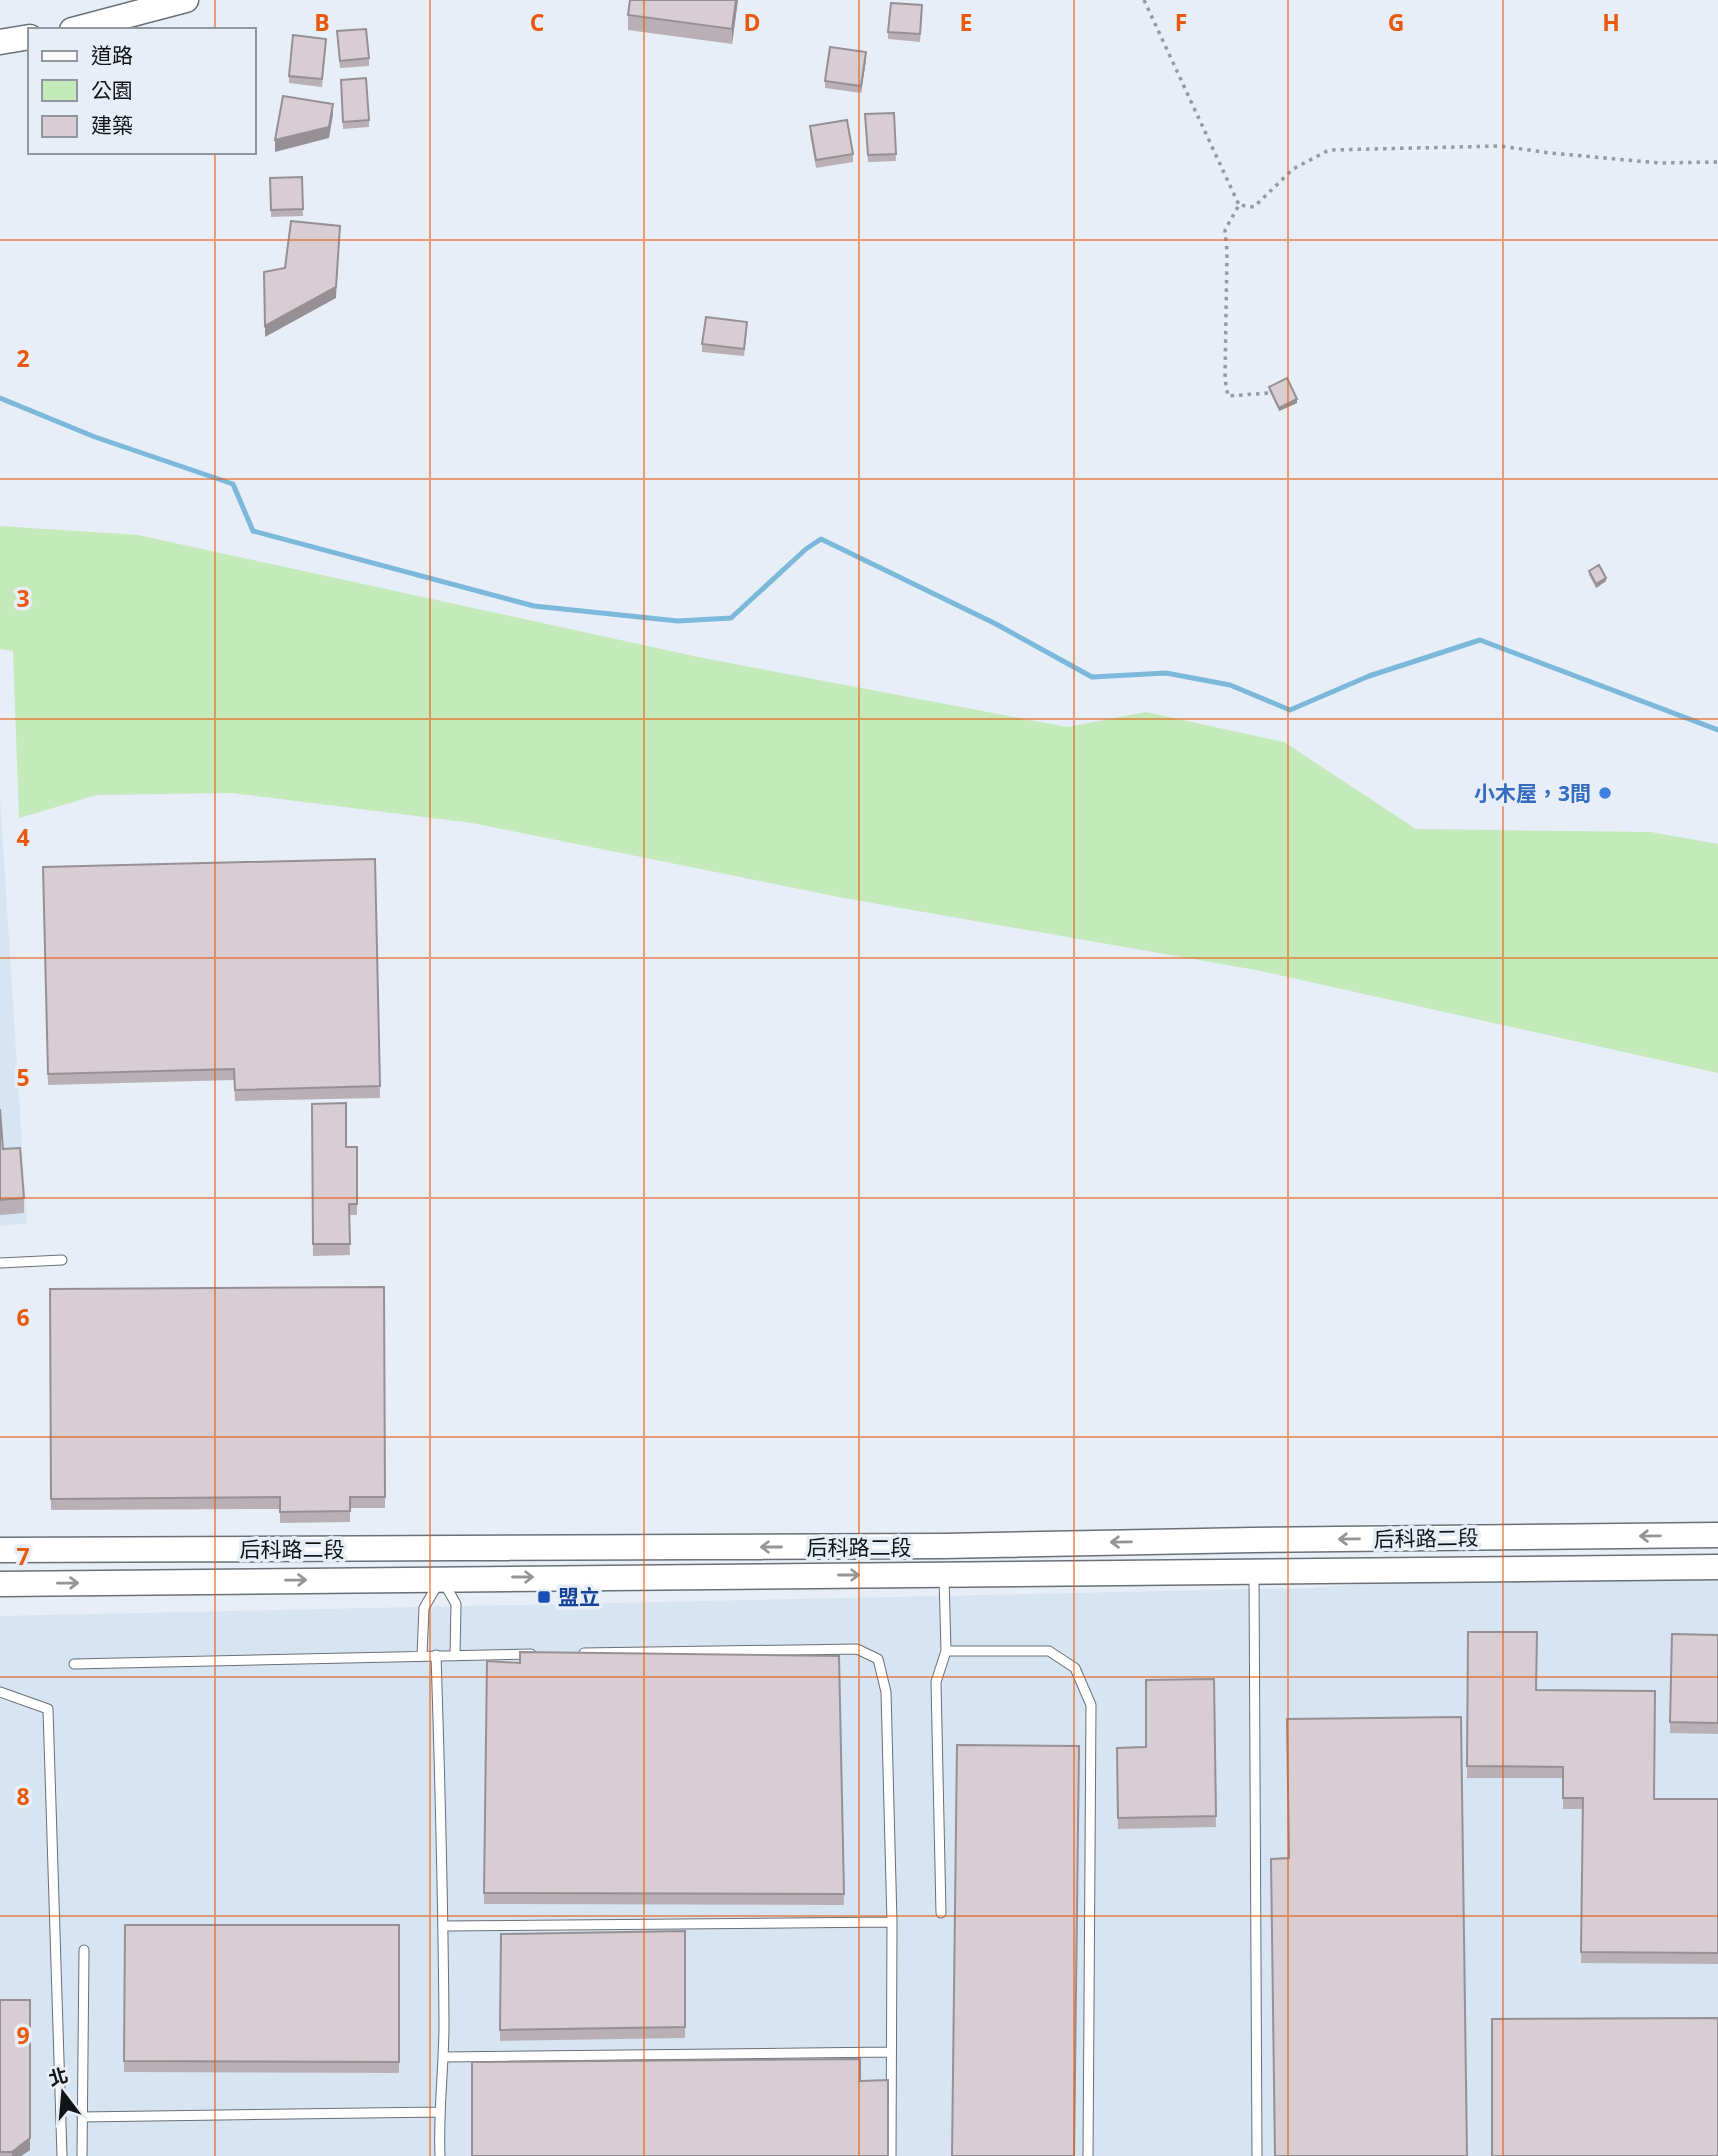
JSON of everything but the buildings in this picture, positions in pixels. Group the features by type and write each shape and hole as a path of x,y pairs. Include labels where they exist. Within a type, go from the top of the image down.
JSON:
{"street":[{"path":"80,28 186,0"},
{"path":"0,41 28,37"},
{"name":"后科路二段","path":"0,1550 943,1546 1253,1539 1718,1535"},
{"path":"1253,1539 1254,1573"},
{"path":"442,1549 442,1578"},
{"name":"后科路二段","path":"0,1584 1718,1567"}],"lane":[{"path":"0,1263 62,1260"},
{"path":"1254,1573 1256,2156"},
{"path":"941,1913 936,1682 946,1651 944,1575"},
{"path":"422,1655 424,1608 442,1578"},
{"path":"442,1578 456,1604 456,1656"},
{"path":"580,1653 856,1648 878,1659 886,1692 892,1922 891,2156"},
{"path":"946,1651 1049,1651 1075,1668 1091,1705 1088,2156"},
{"path":"74,1664 538,1654"},
{"path":"436,1655 443,1926 444,2057 439,2112 440,2156"},
{"path":"0,1692 48,1709 62,2156"},
{"path":"443,1926 892,1922"},
{"path":"82,2156 84,1950"},
{"path":"444,2057 891,2052"},
{"path":"82,2117 439,2112"}],"path":[{"path":"1144,0 1239,205"},
{"path":"1239,205 1254,207 1293,169 1329,150 1500,146 1660,163 1718,162"},
{"path":"1239,205 1225,230 1228,396 1268,393"}],"shaded area":[{"path":"0,798 27,1223 0,1226"},
{"path":"1718,1560 1718,2156 0,2156 0,1616 1308,1588"}],"green space":[{"path":"0,526 138,535 698,657 1067,727 1146,712 1284,742 1416,829 1651,832 1718,844 1718,1073 1256,970 844,898 472,823 232,793 97,795 19,818 13,651 0,649"}],"waterway":[{"path":"0,398 95,437 233,484 253,531 534,606 678,621 731,618 806,549 821,539 996,624 1092,677 1166,673 1230,685 1290,710 1369,676 1480,640 1718,730"}],"place":[{"name":"小木屋，3間","path":"1605,793"},
{"name":"盟立","path":"544,1597"}]}
